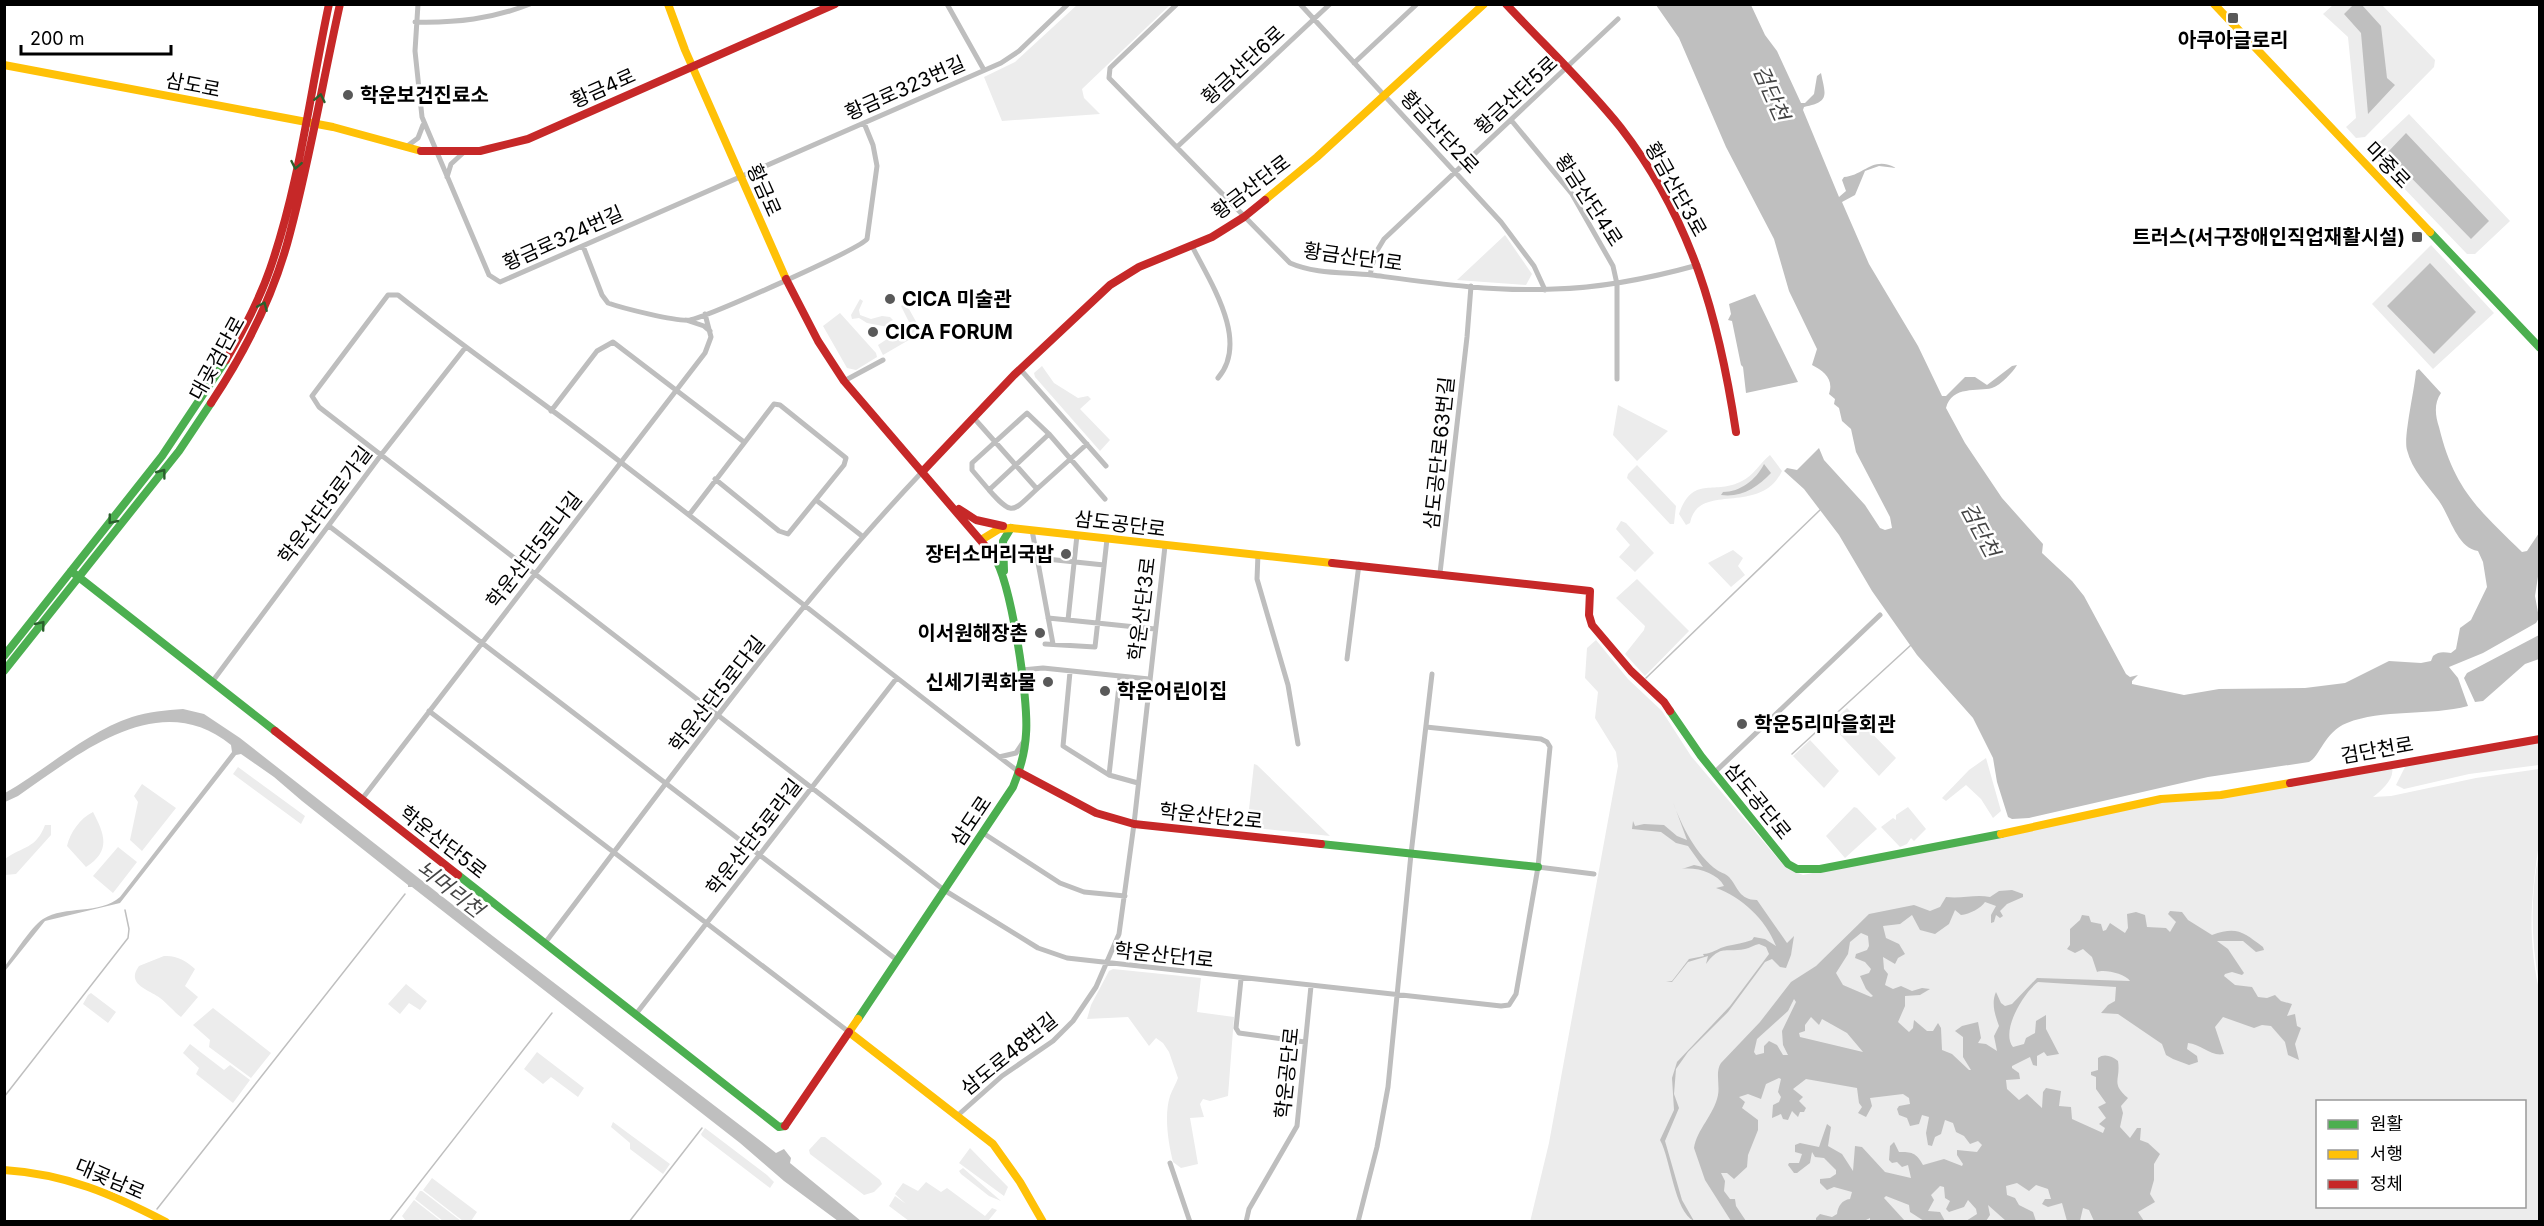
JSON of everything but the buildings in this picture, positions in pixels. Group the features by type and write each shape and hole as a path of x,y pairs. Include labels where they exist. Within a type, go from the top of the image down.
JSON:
{"street":[{"name":"대곶검단로","path":"4,656 190,418 218,378 234,348 278,244 329,4"},
{"name":"대곶검단로","path":"4,671 178,451 224,384 249,338 275,278 290,234 340,4"},
{"name":"황금로324번길","path":"418,4 417,83 424,123 435,153 493,280 500,282 508,280 740,176"},
{"path":"416,22 470,21 530,4"},
{"name":"황금로","path":"668,4 692,67 786,280 818,341 844,381"},
{"name":"황금4로","path":"375,138 406,148 435,153 494,150 528,139 835,4"},
{"path":"947,4 984,70"},
{"name":"황금로323번길","path":"740,176 1012,57 1068,4"},
{"name":"황금산단1로","path":"1177,4 1110,68 1108,75 1290,263 1316,270 1471,286 1545,290 1617,284 1698,265"},
{"name":"황금산단2로","path":"1300,4 1511,234 1534,266 1545,290"},
{"name":"황금산단6로","path":"1177,147 1330,4"},
{"path":"1354,63 1418,4"},
{"name":"황금산단로","path":"922,472 1020,369 1110,285 1139,267 1192,246 1244,217 1317,157 1484,4"},
{"name":"황금산단3로","path":"1506,4 1619,127 1664,192 1698,265 1722,343 1736,432"},
{"name":"마중로","path":"2214,4 2540,348"},
{"name":"황금산단5로","path":"1370,275 1375,254 1384,239 1618,19"},
{"name":"삼도로","path":"4,65 352,131 375,138"},
{"name":"황금산단4로","path":"1511,120 1555,171 1581,207 1613,266 1617,284 1617,379"},
{"path":"406,148 421,135 424,123"},
{"path":"684,320 705,314 786,280 856,248 867,239 877,171 873,145 864,123"},
{"path":"447,178 451,164 463,153"},
{"path":"583,246 608,303 684,320 704,326 710,331"},
{"path":"1192,246 1228,324 1228,362 1218,378"},
{"name":"삼도공단로63번길","path":"1440,573 1471,286"},
{"name":"학운산단1로","path":"465,348 398,295 388,295 312,396 319,407 944,890 1038,948 1067,958 1108,964 1501,1006 1512,1002 1516,994 1538,867"},
{"path":"709,324 715,310"},
{"name":"학운산단5로나길","path":"362,799 708,348 710,331 705,314"},
{"path":"551,411 597,351 613,342 744,442"},
{"path":"465,348 621,462 896,679 1019,772"},
{"name":"학운산단5로가길","path":"212,682 381,455 465,348"},
{"path":"844,381 883,360"},
{"path":"1020,369 1106,466"},
{"name":"삼도로","path":"793,1117 1013,787 1019,772 1026,737 1027,700 1007,593 998,565 951,504 844,381"},
{"path":"689,515 715,479 772,406 777,404 846,458 790,532 784,533 715,479"},
{"path":"1087,444 1070,459 1037,489 1018,507 1012,509 1003,506 974,473 971,465 1027,413 1049,434 1070,459 1105,499"},
{"path":"973,417 1037,489"},
{"path":"989,490 1049,434"},
{"name":"학운산단5로다길","path":"545,943 804,606 862,536 922,472"},
{"path":"816,500 862,536"},
{"path":"951,504 976,520 1011,528"},
{"path":"329,526 897,960"},
{"path":"1007,593 1002,544 1005,534 1011,528"},
{"name":"삼도공단로","path":"981,540 999,529 1011,528 1165,546 1359,564 1590,591 1589,615 1592,625 1631,671 1664,702 1714,773 1785,861 1797,869 1805,870 1976,840 2171,797 2221,795"},
{"path":"1032,530 1053,645"},
{"path":"1068,620 1077,535"},
{"path":"1045,644 1095,647 1107,539"},
{"name":"학운산단3로","path":"1125,896 1165,546"},
{"path":"1258,554 1257,579 1288,685 1298,744"},
{"path":"1037,558 1104,565"},
{"path":"1347,659 1359,564"},
{"name":"학운산단5로","path":"71,571 779,1127 787,1126 793,1117"},
{"path":"1714,773 1880,615"},
{"path":"1048,618 1155,629"},
{"path":"1022,670 1037,668 1149,680"},
{"path":"1070,672 1063,746 1077,757 1109,775 1138,783"},
{"path":"1358,1221 1382,1128 1432,674"},
{"path":"1109,775 1120,677"},
{"name":"학운산단5로라길","path":"636,1014 896,679"},
{"path":"429,711 707,922 993,1144 1020,1182 1043,1221"},
{"path":"1426,727 1534,738 1544,740 1549,744 1549,767 1538,867"},
{"path":"999,757 1016,753 1026,737"},
{"name":"검단천로","path":"2221,795 2540,739"},
{"name":"학운산단2로","path":"1019,772 1096,813 1134,824 1594,874"},
{"path":"983,833 1060,884 1084,892 1125,896"},
{"name":"삼도로48번길","path":"957,1116 997,1081 1053,1041 1079,1014 1108,964 1119,934 1125,896"},
{"path":"1241,979 1236,1028 1239,1034 1305,1042"},
{"name":"학운공단로","path":"1246,1221 1249,1209 1297,1126 1311,986"},
{"path":"1170,1163 1190,1221"},
{"name":"대곶남로","path":"4,1170 40,1172 87,1183 166,1221"}],"shaded area":[{"path":"1077,5 1170,5 1082,89 1084,98 1100,114 1002,121 984,77 1015,62"},
{"path":"2333,5 2382,5 2435,60 2434,67 2365,137 2356,138 2346,127 2356,118 2348,37 2323,14"},
{"path":"2409,114 2510,221 2475,254 2467,254 2373,156 2373,148"},
{"path":"1505,235 1532,274 1526,285 1457,280"},
{"path":"2431,245 2494,313 2433,369 2372,304"},
{"path":"860,299 863,301 859,310 860,315 871,319 882,316 890,317 893,320 889,322 888,327 867,323 859,318 852,319 851,315"},
{"path":"901,306 909,309 919,327 912,334 914,337 883,355 878,345 910,324"},
{"path":"840,313 876,353 877,357 856,370 847,368 823,326"},
{"path":"1042,366 1054,383 1078,398 1088,396 1091,399 1080,409 1110,440 1100,451 1035,377 1034,373"},
{"path":"1618,405 1668,431 1637,461 1613,435"},
{"path":"1770,455 1782,471 1772,485 1759,493 1745,497 1717,500 1705,504 1695,511 1690,523 1686,525 1679,514 1691,494 1705,488 1722,487 1742,481"},
{"path":"1637,465 1676,506 1674,524 1670,524 1627,478"},
{"path":"1621,521 1626,523 1654,553 1635,572 1619,557 1630,545 1616,529"},
{"path":"1733,550 1743,558 1738,566 1745,575 1731,587 1708,563"},
{"path":"1637,579 1689,631 1645,676 1625,654 1645,626 1616,598"},
{"path":"1596,640 1628,679 1662,711 1691,756 1779,860 1788,869 1803,875 2168,801 2392,767 2390,780 2373,797 2391,796 2476,778 2539,769 2541,825 2534,882 2532,936 2540,994 2539,1221 1530,1222 1549,1143 1618,766 1616,752 1595,718 1598,692 1585,678 1587,648"},
{"path":"1847,708 1896,758 1879,776 1830,724"},
{"path":"1810,740 1839,771 1824,788 1793,756"},
{"path":"2539,741 2539,765 2469,774 2404,789 2396,785 2406,765"},
{"path":"1986,758 2001,811 1993,818 1981,799 1966,785 1946,801 1942,798 1969,770"},
{"path":"1254,764 1257,765 1330,836 1247,827"},
{"path":"238,767 305,816 301,824 233,774"},
{"path":"142,784 176,808 142,851 130,840 138,802 134,796"},
{"path":"1854,807 1877,829 1845,858 1826,836"},
{"path":"1908,807 1926,829 1914,841 1911,838 1907,844 1900,847 1881,827 1893,818 1896,820 1896,815"},
{"path":"93,812 103,835 103,842 99,855 86,867 67,846 76,826"},
{"path":"45,825 51,825 51,835 16,874 5,875 5,859 33,843"},
{"path":"118,847 137,862 113,893 93,876"},
{"path":"2539,853 2539,983 2534,951 2533,918 2534,885"},
{"path":"164,956 181,959 195,969 185,986 198,997 181,1017 160,998 140,986 135,978 139,966"},
{"path":"1113,969 1201,978 1197,1012 1234,1017 1228,1096 1210,1101 1203,1099 1200,1104 1204,1117 1190,1118 1198,1164 1181,1168 1173,1162 1168,1137 1167,1112 1170,1096 1178,1078 1169,1052 1163,1043 1156,1038 1149,1046 1128,1017 1087,1019 1091,1005 1109,971"},
{"path":"406,984 427,1001 420,1010 409,1003 400,1014 388,1004"},
{"path":"91,993 116,1012 108,1023 83,1004"},
{"path":"213,1008 271,1053 251,1078 209,1047 210,1040 193,1025"},
{"path":"190,1044 224,1070 230,1065 250,1080 233,1103 196,1074 199,1068 183,1053"},
{"path":"537,1052 584,1088 578,1097 551,1077 543,1084 524,1069"},
{"path":"613,1122 670,1164 663,1174 630,1149 630,1143 611,1127"},
{"path":"705,1128 767,1175 774,1182 770,1188 702,1136"},
{"path":"821,1137 825,1137 880,1180 882,1184 874,1192 864,1195 810,1154 809,1150"},
{"path":"970,1148 1008,1187 1004,1196 959,1163"},
{"path":"963,1168 1001,1201 989,1196 961,1174 959,1171"},
{"path":"432,1178 477,1212 471,1221 463,1221 423,1190"},
{"path":"926,1182 941,1192 947,1188 985,1216 992,1208 997,1210 988,1221 909,1221 889,1206 895,1196 906,1204 895,1194 903,1183 918,1191"},
{"path":"420,1191 461,1221 443,1221 415,1199"},
{"path":"414,1200 441,1221 406,1221 402,1216"}],"water":[{"path":"2354,4 2362,5 2381,26 2387,78 2395,85 2368,114 2361,33 2344,14"},
{"name":"검단천","path":"1656,5 1751,5 1765,35 1777,51 1801,103 1805,103 1814,94 1817,76 1821,73 1824,96 1819,103 1804,107 1803,110 1839,197 1846,191 1842,180 1844,177 1875,165 1888,165 1896,168 1879,166 1865,171 1855,195 1842,202 1869,264 1918,346 1942,396 1946,396 1965,377 1975,377 1987,385 2012,366 2017,365 2006,378 1992,388 1960,393 1949,401 1946,408 1965,443 2002,498 2043,544 2042,553 2072,581 2084,596 2126,674 2130,677 2138,675 2132,684 2184,695 2219,689 2305,688 2345,683 2389,661 2421,663 2431,661 2437,653 2451,653 2456,649 2460,628 2471,620 2487,587 2483,562 2478,551 2471,549 2459,538 2443,507 2416,471 2409,457 2406,444 2408,424 2416,371 2419,369 2441,393 2436,405 2438,423 2452,467 2470,497 2522,552 2527,551 2539,533 2539,570 2535,596 2539,618 2536,623 2483,653 2449,667 2458,678 2468,706 2375,716 2347,723 2333,732 2309,762 2208,777 2029,818 2012,819 2008,817 1997,782 1993,758 1973,718 1917,655 1872,591 1839,535 1804,489 1784,471 1787,468 1797,470 1819,448 1824,460 1865,505 1880,528 1885,530 1892,528 1890,517 1856,452 1851,429 1842,421 1839,408 1834,404 1835,399 1829,394 1829,380 1824,373 1812,365 1817,349 1789,291 1774,239 1726,147 1679,38"},
{"path":"2406,133 2489,221 2471,239 2387,153"},
{"path":"2430,263 2476,312 2434,354 2387,306"},
{"path":"1755,294 1798,382 1746,393 1743,367 1732,321 1728,320 1731,314 1729,304"},
{"path":"1764,464 1771,473 1761,483 1742,493 1721,495 1723,492 1735,490 1747,484"},
{"path":"2539,635 2539,659 2525,664 2483,701 2475,702 2464,678 2467,673"},
{"path":"183,709 204,714 240,738 485,930 776,1153 784,1149 791,1158 790,1163 861,1221 838,1221 784,1181 740,1143 412,887 408,887 274,777 241,754 236,755 120,903 45,921 5,971 5,966 23,941 43,919 62,912 103,906 120,897 232,752 231,745 204,729 176,722 148,724 120,733 93,746 18,796 5,802 5,793 82,742 115,724 144,714"},
{"path":"1673,802 1685,830 1703,857 1729,877 1746,898 1757,900 1787,943 1794,936 1786,968 1780,967 1772,959 1765,962 1728,1012 1688,1052 1676,1069 1674,1094 1679,1108 1665,1141 1682,1200 1694,1221 1687,1215 1677,1196 1660,1140 1674,1110 1672,1078 1677,1062 1730,1006 1769,954 1766,947 1759,944 1745,949 1724,950 1706,964 1708,956 1688,962 1672,982 1666,982 1672,981 1689,959 1752,940 1754,937 1765,939 1776,946 1766,927 1744,903 1716,888 1724,886 1721,881 1712,874 1700,870 1682,869 1694,865 1703,867 1688,846 1676,843 1661,832 1632,829 1633,821 1635,826 1664,825 1677,836 1687,840"},
{"path":"2012,890 2023,894 2023,897 2007,904 2000,911 2003,916 2000,918 1996,915 1994,922 1991,923 1991,915 1996,906 1985,902 1971,912 1961,915 1955,910 1949,924 1935,934 1920,930 1912,915 1900,924 1883,926 1886,938 1899,944 1905,954 1898,958 1895,964 1883,957 1884,969 1888,974 1885,985 1893,989 1901,986 1912,991 1922,988 1930,989 1920,995 1905,996 1905,1006 1898,1022 1909,1032 1913,1028 1914,1020 1927,1031 1933,1031 1938,1023 1941,1028 1942,1050 1952,1054 1969,1070 1971,1070 1963,1057 1963,1037 1955,1031 1962,1026 1978,1022 1981,1038 1978,1043 1986,1044 1997,1051 1994,1036 1999,1026 1994,1005 1996,992 2005,1006 2012,1004 2037,978 2130,981 2115,973 2097,972 2092,957 2083,949 2075,953 2067,949 2070,945 2070,929 2082,915 2089,916 2091,922 2101,924 2103,931 2110,923 2125,933 2128,928 2127,914 2136,912 2145,915 2147,927 2166,928 2170,932 2176,922 2168,914 2170,911 2182,912 2188,920 2212,935 2228,931 2239,932 2263,947 2264,950 2256,952 2243,941 2217,941 2228,949 2244,973 2242,975 2232,972 2224,976 2235,985 2252,987 2258,997 2267,998 2275,995 2281,1001 2292,1004 2287,1016 2295,1014 2297,1026 2301,1028 2295,1044 2299,1060 2288,1055 2285,1042 2271,1026 2262,1025 2254,1028 2223,1017 2215,1027 2224,1054 2215,1054 2188,1043 2187,1049 2197,1056 2198,1062 2189,1065 2166,1055 2162,1044 2118,1014 2101,1013 2115,1001 2116,987 2038,982 2026,994 2015,1012 2009,1032 2010,1040 2013,1047 2024,1044 2026,1038 2035,1033 2036,1021 2046,1015 2046,1029 2059,1054 2047,1056 2044,1052 2037,1056 2037,1066 2033,1065 2030,1057 2012,1066 2019,1073 2020,1079 2006,1080 2007,1089 2019,1100 2027,1094 2042,1108 2043,1092 2046,1088 2061,1091 2059,1106 2071,1107 2072,1119 2103,1133 2105,1128 2099,1124 2106,1118 2098,1107 2106,1103 2096,1089 2096,1077 2091,1075 2091,1072 2098,1070 2100,1056 2108,1056 2118,1061 2119,1089 2128,1098 2121,1106 2123,1113 2120,1127 2130,1138 2137,1128 2141,1128 2140,1140 2148,1143 2160,1154 2154,1164 2154,1180 2150,1194 2155,1202 2138,1212 2144,1221 2094,1221 2089,1210 2083,1208 2080,1221 2067,1221 2062,1203 2048,1207 2042,1204 2045,1199 2051,1199 2048,1189 2036,1185 2029,1191 2017,1183 2006,1186 2007,1195 2015,1198 2019,1205 2033,1212 2036,1221 2006,1221 1988,1205 1990,1215 1986,1221 1966,1221 1977,1214 1976,1209 1968,1200 1964,1207 1949,1212 1946,1209 1950,1201 1945,1198 1944,1187 1940,1186 1931,1195 1934,1200 1928,1211 1940,1212 1945,1221 1924,1221 1910,1212 1909,1205 1886,1196 1884,1198 1905,1221 1870,1221 1870,1218 1864,1221 1816,1221 1820,1214 1832,1217 1837,1214 1838,1208 1850,1199 1852,1192 1834,1187 1827,1190 1820,1183 1820,1179 1830,1178 1836,1174 1836,1170 1824,1158 1815,1157 1812,1152 1810,1163 1797,1173 1794,1173 1788,1165 1799,1163 1802,1154 1795,1152 1795,1145 1800,1143 1819,1147 1827,1124 1831,1127 1828,1146 1842,1154 1853,1171 1855,1146 1862,1147 1885,1172 1911,1178 1908,1165 1902,1167 1897,1162 1892,1163 1889,1160 1890,1146 1894,1142 1899,1152 1913,1154 1923,1165 1944,1159 1962,1166 1957,1150 1977,1152 1982,1145 1978,1141 1970,1144 1964,1136 1956,1132 1953,1123 1945,1120 1941,1134 1935,1137 1932,1146 1928,1145 1926,1133 1929,1117 1922,1115 1919,1124 1910,1126 1907,1118 1899,1115 1897,1109 1899,1106 1910,1104 1909,1098 1903,1094 1870,1098 1872,1106 1866,1117 1858,1113 1862,1107 1859,1103 1857,1088 1806,1079 1793,1089 1803,1097 1799,1101 1806,1108 1804,1112 1800,1112 1798,1117 1792,1111 1788,1120 1783,1119 1781,1114 1772,1118 1773,1105 1779,1102 1781,1097 1778,1092 1781,1079 1779,1078 1766,1084 1761,1099 1748,1094 1739,1097 1745,1102 1742,1108 1758,1120 1758,1130 1748,1155 1747,1167 1734,1179 1727,1173 1721,1173 1725,1181 1724,1191 1730,1199 1735,1199 1736,1206 1746,1221 1731,1221 1705,1180 1694,1148 1698,1135 1716,1102 1718,1070 1721,1063 1760,1022 1791,982 1816,966 1869,914 1914,905 1930,911 1940,907 1946,897 1990,897 1999,891","holes":["1861,933 1868,936 1869,946 1867,950 1856,954 1855,958 1865,962 1871,969 1869,973 1860,976 1866,989 1873,996 1871,997 1843,985 1836,973 1848,954 1850,942","1794,999 1796,1002 1782,1031 1783,1045 1788,1055 1783,1055 1777,1045 1769,1041 1764,1046 1764,1053 1756,1055 1754,1052 1757,1039 1788,1011","1811,1017 1819,1025 1822,1019 1847,1033 1863,1052 1800,1037 1799,1033 1805,1031 1805,1025"]}],"waterway":[{"path":"1646,678 1820,510"},
{"path":"1792,754 1911,645"},
{"path":"157,1209 405,894"},
{"path":"4,1097 128,938 129,929 125,910"},
{"path":"389,1222 552,1013"},
{"path":"629,1222 702,1128"}],"traffic: fast":[{"path":"2430,232 2540,348"},
{"path":"4,656 162,456 226,360"},
{"path":"4,671 179,451 211,403"},
{"path":"1004,571 1003,541 1011,528"},
{"path":"858,1019 1013,787 1020,768 1026,734 1022,669 1006,589 1000,568 993,555"},
{"path":"71,571 275,731"},
{"path":"1670,711 1701,756 1788,864 1797,869 1820,869 2001,834"},
{"path":"1321,844 1538,867"},
{"path":"458,875 779,1127 785,1126"}],"traffic: slow":[{"path":"668,4 685,50 786,279"},
{"path":"1265,200 1317,157 1484,4"},
{"path":"2214,4 2430,232"},
{"path":"4,65 333,127 421,151"},
{"path":"981,540 999,529 1011,528 1332,563"},
{"path":"2001,834 2161,799 2221,795 2290,783"},
{"path":"858,1019 849,1032 993,1144 1020,1182 1043,1222"},
{"path":"4,1170 48,1176 88,1187 166,1222"}],"traffic: jam":[{"path":"226,360 261,293 280,237 297,171 329,4"},
{"path":"211,403 258,321 284,255 304,176 340,4"},
{"path":"421,151 480,151 528,139 835,4"},
{"path":"1506,4 1608,112 1646,163 1667,198 1699,272 1711,310 1736,432"},
{"path":"922,472 1014,375 1110,285 1139,267 1212,237 1244,217 1265,200"},
{"path":"786,279 818,341 844,381 993,555"},
{"path":"959,509 976,520 1003,526"},
{"path":"1332,563 1590,591 1589,615 1592,625 1631,671 1664,702 1670,711"},
{"path":"275,731 458,875"},
{"path":"2290,783 2540,739"},
{"path":"1019,772 1096,813 1134,824 1321,844"},
{"path":"785,1126 849,1032"}],"place":[{"name":"아쿠아글로리","path":"2233,18"},
{"name":"학운보건진료소","path":"348,95"},
{"name":"트러스(서구장애인직업재활시설)","path":"2417,237"},
{"name":"CICA 미술관","path":"890,299"},
{"name":"CICA FORUM","path":"873,332"},
{"name":"장터소머리국밥","path":"1066,554"},
{"name":"이서원해장촌","path":"1040,633"},
{"name":"신세기퀵화물","path":"1048,682"},
{"name":"학운어린이집","path":"1105,691"},
{"name":"학운5리마을회관","path":"1742,724"}],"water label":[{"name":"뇌머리천","path":"450,889"}]}
